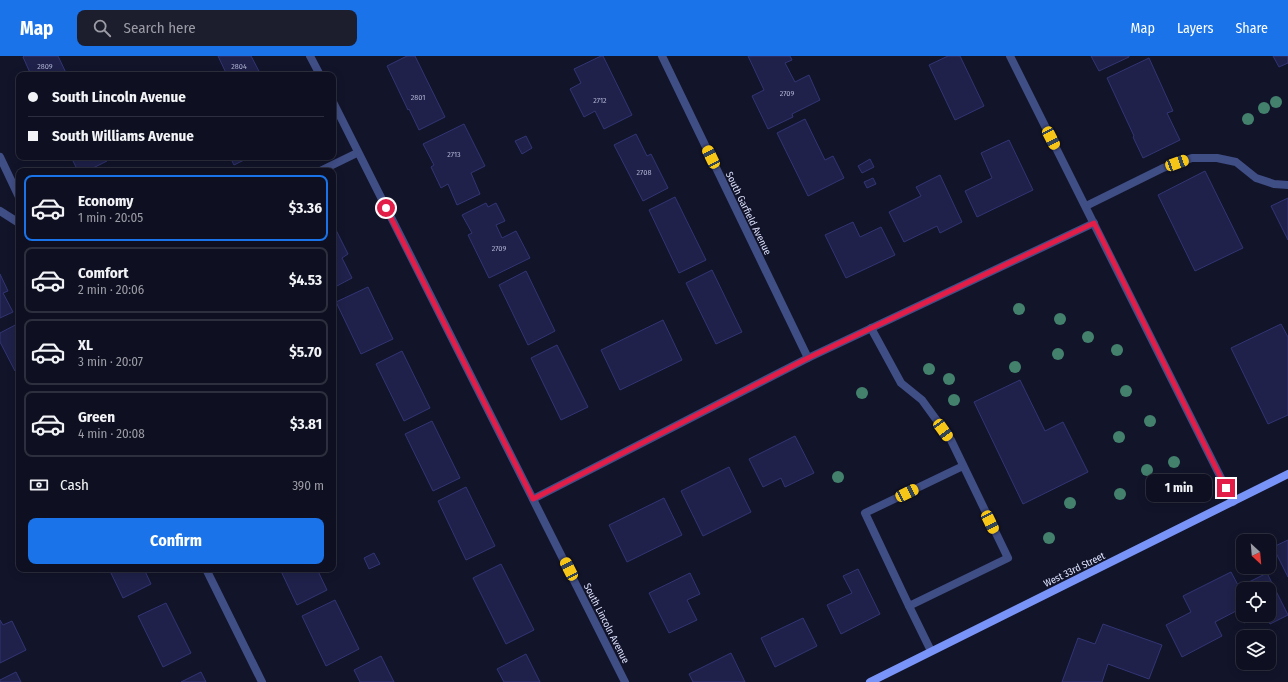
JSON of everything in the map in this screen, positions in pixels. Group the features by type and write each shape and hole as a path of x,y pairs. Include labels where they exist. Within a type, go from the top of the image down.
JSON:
{"street":[{"path":"310,56 318,72"},
{"name":"South Garfield Avenue","path":"662,56 808,358"},
{"path":"1010,56 1233,502"},
{"name":"South Lincoln Avenue","path":"336,108 625,682"},
{"path":"326,168 357,152"},
{"path":"0,157 16,191"},
{"path":"1086,206 1163,168 1192,158 1217,158 1236,162 1256,178 1274,184 1288,185"},
{"path":"0,211 16,221"},
{"path":"533,499 808,358 1094,223"},
{"path":"871,328 901,383 922,400 951,440 1008,558 909,606"},
{"path":"932,651 865,513 963,466"},
{"name":"West 33rd Street","path":"871,682 1288,474"},
{"path":"207,572 262,682"}],"building":[{"path":"58,56 66,72 30,72 23,57"},
{"path":"218,56 251,56 259,72 226,72"},
{"path":"407,56 415,56 445,117 419,130 387,66"},
{"path":"603,56 632,115 604,129 595,111 584,117 570,89 581,83 574,69"},
{"path":"748,56 790,56 792,60 785,63 795,82 809,75 820,100 792,114 793,117 768,129 752,96 764,90"},
{"path":"948,56 960,56 984,106 955,120 929,65"},
{"path":"1091,56 1129,56 1129,57 1099,71"},
{"path":"1273,56 1288,56 1288,63 1279,67"},
{"path":"1149,58 1173,111 1167,113 1180,140 1143,158 1107,78"},
{"path":"805,119 825,160 833,156 844,178 808,196 777,133"},
{"path":"464,124 485,166 471,173 480,194 457,205 448,184 441,188 431,167 434,165 423,144"},
{"path":"636,134 647,156 651,154 668,188 643,201 614,145"},
{"path":"526,136 532,148 522,154 515,141"},
{"path":"1009,140 1033,190 977,217 965,191 992,178 981,153"},
{"path":"870,159 874,167 862,173 858,166"},
{"path":"72,160 107,161 93,168 76,168"},
{"path":"232,160 244,160 234,165"},
{"path":"1205,171 1243,248 1195,271 1158,195"},
{"path":"940,175 962,222 940,233 937,226 904,242 889,212 921,196 916,187"},
{"path":"873,178 876,184 867,188 864,182"},
{"path":"675,197 706,260 679,273 649,210"},
{"path":"1288,198 1288,240 1271,206"},
{"path":"486,203 488,207 496,203 505,221 496,225 502,238 516,231 530,258 489,278 468,235 472,233 462,215"},
{"path":"853,222 860,237 881,227 895,255 846,278 825,235"},
{"path":"336,230 348,254 342,258 352,278 336,286"},
{"path":"712,270 742,332 716,344 686,283"},
{"path":"526,271 555,331 528,345 499,285"},
{"path":"0,274 8,291 3,293 13,312 0,318"},
{"path":"368,287 393,339 361,354 336,302"},
{"path":"663,320 682,360 620,390 601,350"},
{"path":"1281,324 1288,337 1288,415 1268,424 1231,348"},
{"path":"16,325 16,371 0,342 0,333"},
{"path":"557,345 588,407 561,420 531,358"},
{"path":"402,351 430,408 404,421 376,364"},
{"path":"1020,380 1045,431 1063,422 1088,472 1023,504 974,402"},
{"path":"432,421 460,478 433,491 405,434"},
{"path":"795,436 814,473 785,487 781,478 763,487 749,459"},
{"path":"729,467 751,512 703,536 681,491"},
{"path":"466,487 495,546 466,560 438,501"},
{"path":"664,498 682,535 627,562 609,525"},
{"path":"1288,540 1288,577 1276,553 1276,546"},
{"path":"374,553 380,564 369,569 364,558"},
{"path":"501,564 534,630 506,644 473,578"},
{"path":"858,569 880,614 841,634 827,605 852,593 843,576"},
{"path":"110,572 145,572 151,584 123,598"},
{"path":"281,572 318,572 327,590 297,605"},
{"path":"1231,572 1236,582 1236,611 1215,622 1222,636 1182,657 1166,625 1191,612 1183,596"},
{"path":"690,573 700,594 687,600 697,620 669,633 649,593"},
{"path":"1265,574 1268,574 1272,582 1249,582"},
{"path":"1276,591 1288,615 1276,621"},
{"path":"335,600 359,649 326,666 302,616"},
{"path":"166,603 191,653 163,667 138,616"},
{"path":"803,618 817,646 775,667 761,638"},
{"path":"0,620 3,625 12,621 26,650 0,663"},
{"path":"1103,624 1162,645 1149,679 1108,664 1102,682 1062,682 1078,638 1095,644"},
{"path":"731,653 745,682 693,682 689,674"},
{"path":"526,654 540,682 504,682 497,669"},
{"path":"381,656 394,682 360,682 354,670"},
{"path":"16,672 21,682 0,682 0,680"},
{"path":"201,672 206,682 181,682"}],"route":[{"path":"386,208 533,499 808,358 1094,223 1226,488"}]}
